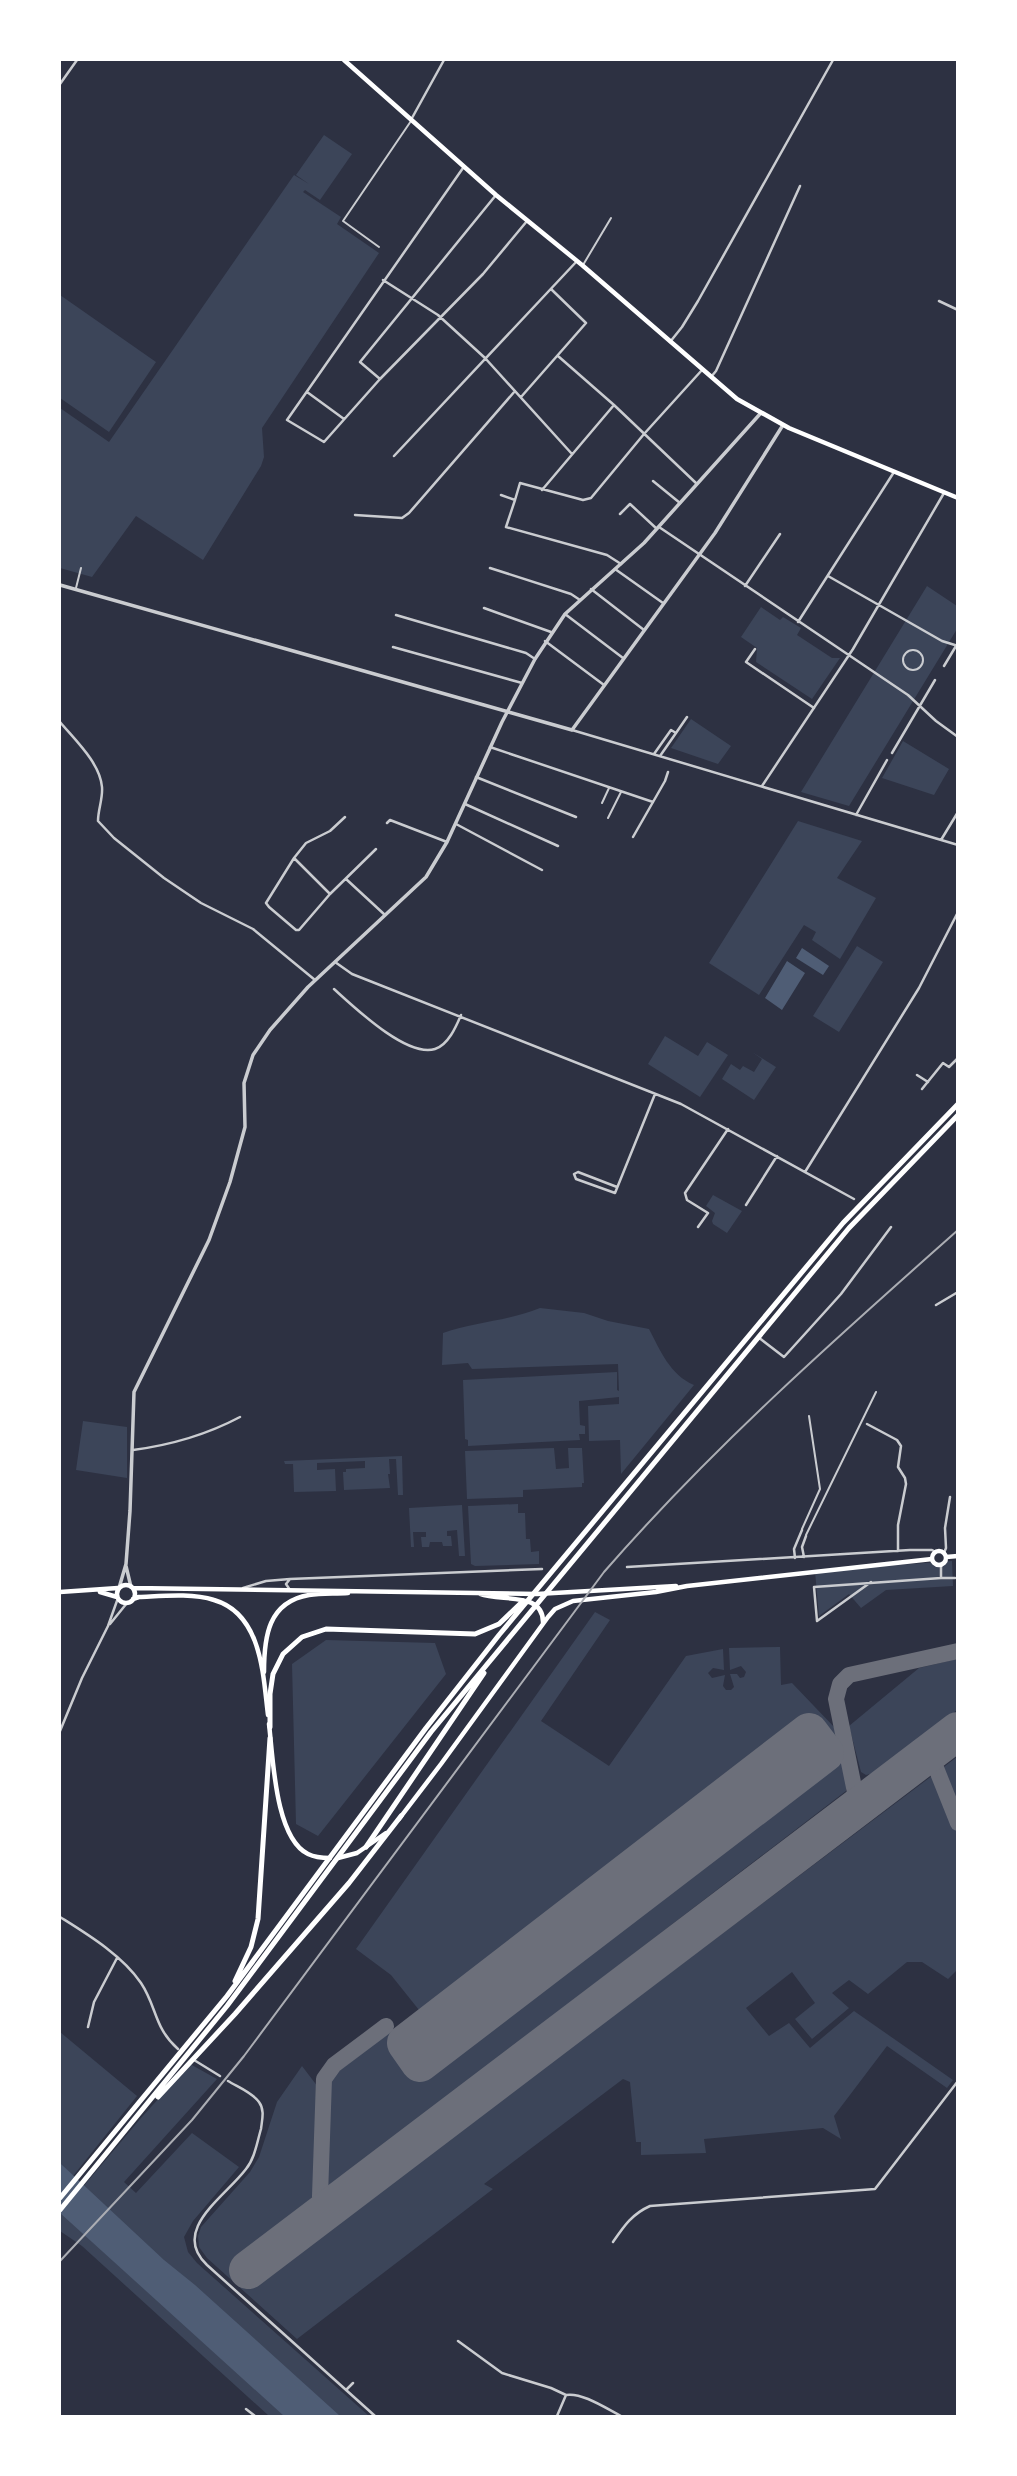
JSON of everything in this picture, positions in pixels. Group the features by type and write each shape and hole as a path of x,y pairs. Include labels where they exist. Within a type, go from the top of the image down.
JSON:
{"highway":[{"path":"60,2198 227,1996 499,1634 843,1223 957,1104"},
{"path":"60,2210 236,1995 431,1732 849,1228 957,1115"},
{"path":"270,1727 273,1674 283,1654 303,1637 326,1629 459,1635 481,1632 506,1618 554,1569"},
{"path":"366,1847 503,1645"},
{"path":"227,1996 251,1947 258,1919 271,1738"},
{"path":"147,2105 164,2091 244,2004 366,1863 401,1816"}],"main road":[{"path":"344,60 527,222 582,265 737,399 783,425 957,498"},
{"path":"932,1559 936,1552 957,1556"},
{"path":"932,1559 935,1564 940,1565 945,1562 945,1555"},
{"path":"60,1592 95,1591 123,1586 579,1593 687,1586 932,1559"},
{"path":"95,1591 127,1603 139,1597 206,1598 225,1604 235,1611 248,1627 257,1647 284,1824 296,1844 308,1854 333,1858 349,1856 366,1847 383,1836 401,1816 555,1609 572,1601 687,1586"},
{"path":"117,1598 119,1588"},
{"path":"132,1588 133,1599"},
{"path":"264,1687 266,1632 280,1610 303,1596 370,1591"},
{"path":"476,1593 492,1599 533,1602 540,1608 543,1623"}],"street":[{"path":"60,84 77,60"},
{"path":"379,247 343,221 411,120 444,60"},
{"path":"670,342 698,301 833,60"},
{"path":"464,167 287,420 324,442 380,379 483,274 527,222"},
{"path":"711,377 800,186"},
{"path":"380,379 360,362 496,195"},
{"path":"582,265 611,218"},
{"path":"394,456 577,261"},
{"path":"383,280 440,317 485,358 572,454"},
{"path":"522,397 586,323 551,289"},
{"path":"939,301 957,310"},
{"path":"558,356 697,484"},
{"path":"621,564 607,555 506,527 520,483 583,500 591,498 702,370"},
{"path":"355,515 401,518 409,513 515,391"},
{"path":"307,392 345,419"},
{"path":"542,490 614,405"},
{"path":"119,1588 126,1564 134,1392 209,1240 230,1182 245,1127 244,1083 248,1064 270,1030 315,980 425,877 456,824 507,711 545,641 565,614 658,528 760,414"},
{"path":"572,730 740,496 783,425"},
{"path":"798,622 894,472"},
{"path":"653,481 680,503"},
{"path":"762,786 848,656 944,493"},
{"path":"501,495 515,500"},
{"path":"620,514 631,504 658,528 921,705 957,737"},
{"path":"745,586 780,534"},
{"path":"76,589 82,568"},
{"path":"490,568 571,594 580,600"},
{"path":"615,569 663,603"},
{"path":"829,575 942,641 957,646 944,666"},
{"path":"60,585 507,711 957,845"},
{"path":"591,589 644,630"},
{"path":"484,608 551,632"},
{"path":"565,614 623,659"},
{"path":"396,615 526,653 535,659"},
{"path":"545,641 604,685"},
{"path":"393,647 522,683"},
{"path":"755,649 746,662 814,708"},
{"path":"910,650 917,650 923,658 921,667 915,670 908,669 904,664 904,657 910,650"},
{"path":"892,753 935,680"},
{"path":"660,756 687,717"},
{"path":"60,722 84,752 101,780 102,798 98,821 103,827 164,878 207,907 253,929 315,980"},
{"path":"654,754 671,730 676,733"},
{"path":"491,747 653,802"},
{"path":"856,815 887,760"},
{"path":"633,836 667,772"},
{"path":"477,777 576,817"},
{"path":"602,803 609,787"},
{"path":"608,818 622,791"},
{"path":"465,804 558,846"},
{"path":"941,840 957,812"},
{"path":"345,817 330,831 306,843 266,903 299,930 330,894 376,849"},
{"path":"387,823 390,820 447,842"},
{"path":"456,824 542,870"},
{"path":"294,858 330,894"},
{"path":"346,879 386,915"},
{"path":"806,1172 919,988 957,912"},
{"path":"335,962 352,974 681,1104 855,1199"},
{"path":"334,989 383,1031 418,1048 430,1050 442,1045 453,1032 461,1015"},
{"path":"922,1088 943,1063 949,1067 957,1058"},
{"path":"917,1076 928,1082"},
{"path":"617,1187 578,1172 574,1174 576,1179 613,1194 617,1187 655,1094"},
{"path":"698,1227 708,1213 687,1200 685,1193 728,1129"},
{"path":"746,1205 778,1156"},
{"path":"758,1337 785,1357 842,1294 891,1227"},
{"path":"936,1305 957,1292"},
{"path":"804,1557 802,1547 806,1536 876,1392"},
{"path":"795,1558 794,1549 820,1489 809,1416"},
{"path":"133,1450 166,1446 240,1418"},
{"path":"867,1424 897,1440 901,1446 898,1467 906,1484 898,1525 898,1551"},
{"path":"945,1555 945,1528 950,1497"},
{"path":"627,1567 898,1551 936,1552"},
{"path":"906,1563 907,1552"},
{"path":"126,1564 132,1588"},
{"path":"940,1565 941,1578"},
{"path":"241,1589 266,1581 290,1579 542,1569"},
{"path":"871,1582 817,1621 814,1587 871,1582 955,1578"},
{"path":"290,1579 286,1584 290,1590"},
{"path":"60,1731 108,1626 117,1598"},
{"path":"108,1626 127,1603"},
{"path":"60,1917 117,1958 142,1985 157,2023 167,2039 178,2049"},
{"path":"88,2027 94,2002 117,1958"},
{"path":"194,2060 220,2076"},
{"path":"228,2081 259,2102 262,2122 248,2166 198,2224 193,2238 194,2247 204,2262 374,2417"},
{"path":"613,2242 625,2223 637,2212 650,2206 875,2189 957,2081"},
{"path":"458,2341 502,2373 566,2395 584,2398 621,2417"},
{"path":"346,2390 353,2383"},
{"path":"557,2417 566,2395"},
{"path":"246,2409 255,2417"}],"shaded area":[{"path":"324,135 352,154 320,200 305,190 303,192 341,217 337,224 379,253 262,428 264,457 261,466 203,560 136,516 92,577 60,568 60,408 109,442 294,175 309,184 296,175"},
{"path":"60,295 156,362 109,432 60,398"},
{"path":"927,586 957,606 957,629 849,806 801,792"},
{"path":"761,607 780,620 783,617 801,628 797,635 832,658 840,658 812,699 756,662 757,648 741,637"},
{"path":"691,719 731,746 718,764 671,748"},
{"path":"903,741 949,769 934,795 882,778"},
{"path":"798,821 862,841 837,878 876,898 840,959 812,940 816,932 804,925 759,995 709,963"},
{"path":"857,946 883,962 839,1032 813,1016"},
{"path":"802,948 829,966 823,975 796,958"},
{"path":"787,961 805,973 782,1010 765,998"},
{"path":"665,1036 698,1056 707,1042 728,1055 700,1097 648,1064"},
{"path":"752,1052 776,1067 754,1100 722,1079 731,1064 740,1070 743,1066 754,1072 762,1059"},
{"path":"713,1195 742,1211 727,1233 713,1224 715,1213 706,1206"},
{"path":"540,1308 584,1313 649,1329 672,1368 694,1385 621,1474 620,1440 589,1441 588,1406 619,1404 619,1397 579,1401 580,1425 585,1426 585,1434 579,1434 580,1440 468,1446 468,1440 465,1439 463,1380 617,1372 619,1391 618,1364 472,1369 468,1363 442,1365 443,1333"},
{"path":"83,1421 127,1427 127,1478 76,1470"},
{"path":"554,1448 556,1469 569,1468 568,1448 582,1448 582,1487 523,1490 523,1497 467,1499 465,1451"},
{"path":"402,1456 403,1495 398,1495 396,1459 389,1459 390,1488 344,1490 343,1472 346,1472 346,1469 365,1468 365,1461 317,1463 317,1470 335,1469 336,1491 294,1492 293,1464 285,1464 284,1461"},
{"path":"518,1504 518,1513 525,1513 526,1539 530,1539 531,1552 539,1551 539,1564 471,1564 468,1506"},
{"path":"462,1505 465,1556 459,1556 457,1530 447,1531 447,1536 451,1536 452,1546 443,1546 442,1542 430,1542 429,1547 422,1547 421,1537 426,1537 426,1532 413,1532 414,1547 411,1547 409,1508"},
{"path":"952,1561 953,1586 886,1590 861,1608 849,1594 819,1616 815,1571"},
{"path":"595,1612 610,1620 541,1721 609,1766 686,1656 723,1649 724,1670 713,1668 708,1673 712,1678 725,1675 723,1686 726,1690 731,1690 734,1687 730,1674 737,1674 740,1678 744,1677 746,1672 741,1666 730,1670 729,1648 780,1647 781,1685 792,1683 835,1728 847,1783 846,1791 233,2261 254,2286 957,1757 957,1970 948,1979 922,1962 907,1962 868,1994 849,1980 832,1993 849,2008 812,2039 795,2019 815,2003 792,1972 746,2008 769,2036 789,2023 810,2048 854,2011 953,2080 947,2088 887,2046 834,2116 841,2139 823,2128 704,2139 706,2153 641,2155 641,2142 636,2142 630,2082 623,2079 484,2184 493,2189 297,2339 207,2258 199,2247 198,2236 201,2227 250,2172 259,2157 277,2102 302,2066 318,2087 419,2010 391,1975 356,1949","holes":["809,1733 825,1753 420,2062 406,2043"]},
{"path":"326,1640 435,1643 446,1674 318,1836 296,1824 292,1664"},
{"path":"957,1659 957,1710 874,1773 866,1775 861,1772 849,1726 919,1668"},
{"path":"60,2032 137,2096 73,2176 60,2163"},
{"path":"190,2064 217,2079 124,2182 136,2193 192,2133 239,2167 193,2221 184,2237 188,2252 197,2263 369,2416 269,2416 82,2246 60,2231 60,2214"},
{"path":"60,2163 164,2260 340,2416 284,2416 60,2213"}],"taxiway":[{"path":"858,1807 836,1699 840,1684 849,1675 958,1651"},
{"path":"930,1753 958,1823"},
{"path":"333,2205 328,2208 323,2206 320,2196 324,2079 334,2065 386,2026"}],"runway":[{"path":"248,2270 958,1731"},
{"path":"809,1732 825,1753 420,2063 406,2043 809,1732"}],"railway":[{"path":"60,2261 192,2120 244,2056 604,1572 731,1438 820,1353 958,1230"}]}
